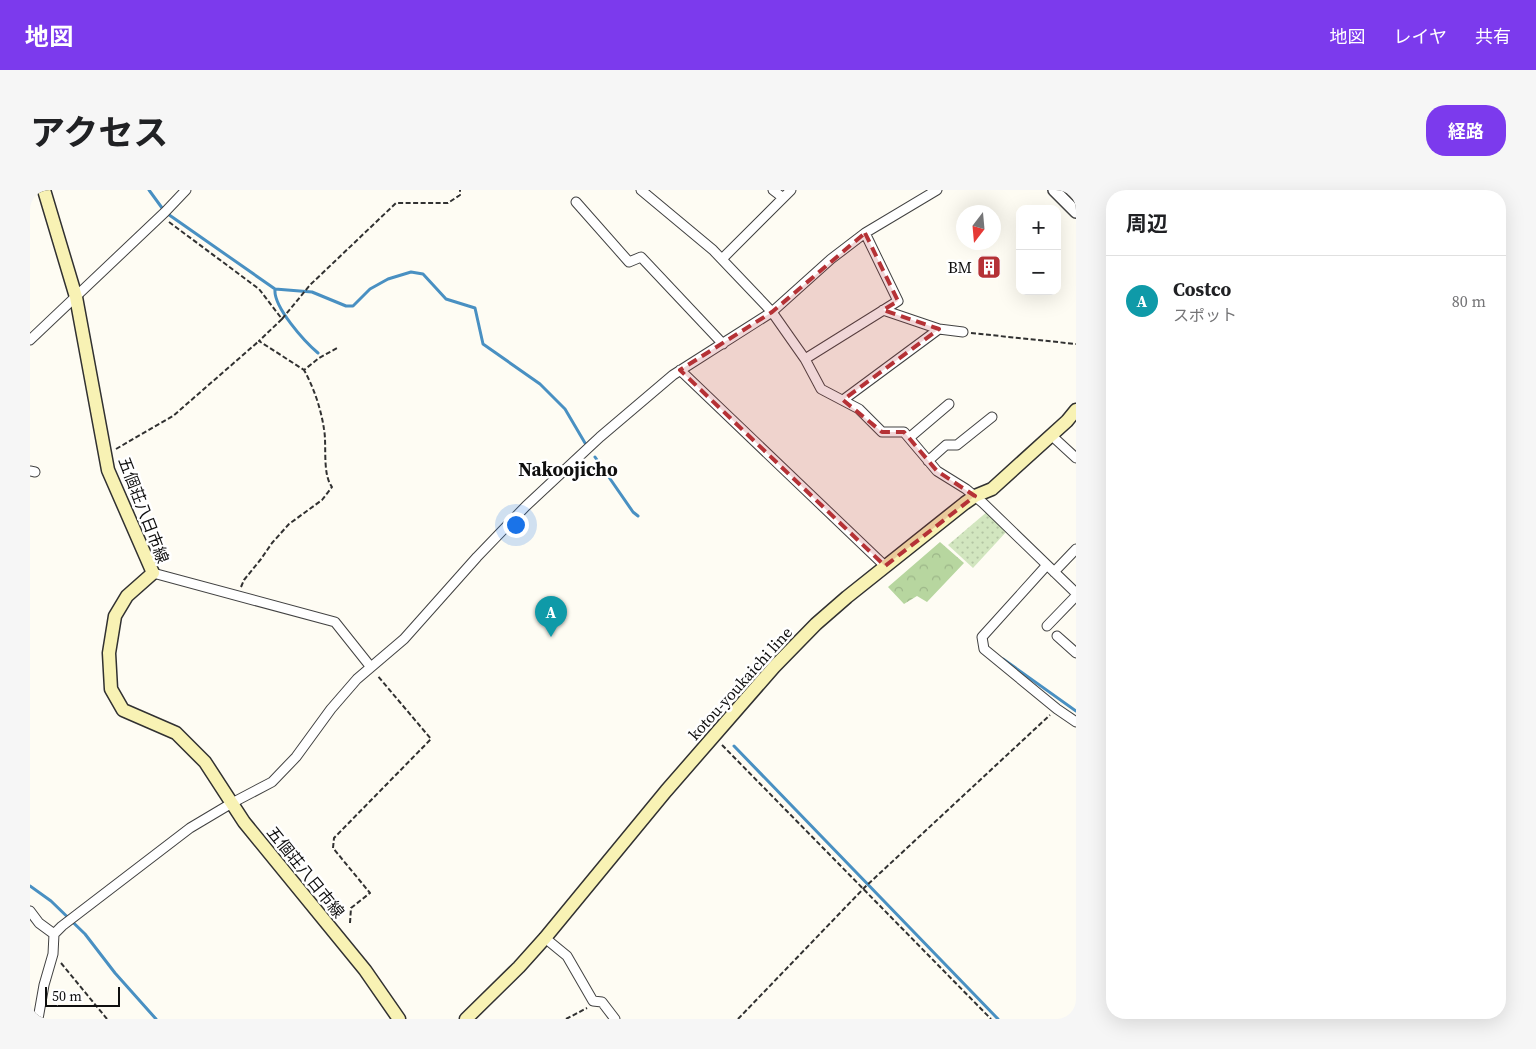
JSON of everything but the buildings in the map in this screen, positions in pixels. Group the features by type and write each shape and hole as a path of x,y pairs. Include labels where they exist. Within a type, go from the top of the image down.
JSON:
{"main road":[{"name":"五個荘八日市線","path":"44,190 76,297 108,470 153,572 127,596 115,616 109,654 111,689 123,710 176,734 205,762 265,849 365,970 399,1019"},
{"name":"kotou-youkaichi line","path":"466,1019 519,967 545,938 713,736 774,667 816,624 885,566 975,496 992,489 1051,436 1076,410"}],"street":[{"path":"30,340 186,190"},
{"path":"773,190 782,197"},
{"path":"722,259 791,190"},
{"path":"41,1017 44,985 53,954 54,934 62,926 190,828 272,782 284,772 344,693 373,670 404,639 526,506 600,437 680,370 772,312 831,259 865,233 937,190"},
{"path":"1054,190 1076,212"},
{"path":"644,191 722,259 772,312 805,359 822,389 858,409 882,432 904,432 937,471 975,496 1076,594 1047,626"},
{"path":"576,202 629,262 641,257 723,344"},
{"path":"805,359 898,301 865,233"},
{"path":"883,310 939,330 963,332"},
{"path":"843,400 939,330"},
{"path":"680,370 885,566"},
{"path":"909,438 949,404"},
{"path":"928,461 946,445 957,445 992,417"},
{"path":"1051,436 1076,458"},
{"path":"1076,549 1050,568 982,636 984,649 1057,709 1076,722"},
{"path":"153,572 334,622 373,670"},
{"path":"1057,636 1076,653"},
{"path":"30,910 40,923 54,934"},
{"path":"545,938 567,956 593,1001 600,1001 616,1019"}],"path":[{"path":"106,454 173,416 282,320 310,285 396,203 448,203 460,195 460,190"},
{"path":"161,216 259,289 282,320"},
{"path":"963,332 1076,344"},
{"path":"237,596 244,580 272,543 289,524 322,500 332,486 329,483 326,464 325,431 322,417 304,370 259,341"},
{"path":"304,370 319,358 339,347"},
{"path":"350,923 351,908 370,893 333,848 334,838 431,739 373,670"},
{"path":"738,1019 869,882 1057,709"},
{"path":"713,736 864,887 991,1019"},
{"path":"53,954 107,1019"},
{"path":"566,1019 600,1001"}],"highlighted area":[{"path":"865,233 898,301 883,310 939,329 843,400 882,432 904,432 937,471 975,496 885,566 680,370 772,312"}],"green space":[{"path":"988,511 1007,531 973,568 948,545"},
{"path":"940,542 964,563 927,602 917,596 904,604 888,587"}],"waterway":[{"path":"149,190 165,212 275,289 312,292 346,306 353,306 370,289 388,279 411,272 423,274 446,299 475,308 483,344 540,384 565,409 585,443"},
{"path":"275,289 279,305 284,314 298,333 318,353"},
{"path":"595,457 633,512 638,516"},
{"path":"1003,659 1076,711"},
{"path":"734,746 998,1019"},
{"path":"30,886 51,901 85,934 115,973 156,1019"}],"place":[{"name":"BM","path":"989,267"},
{"name":"Costco","path":"551,637"}],"district":[{"name":"Nakoojicho","path":"568,469"}]}
